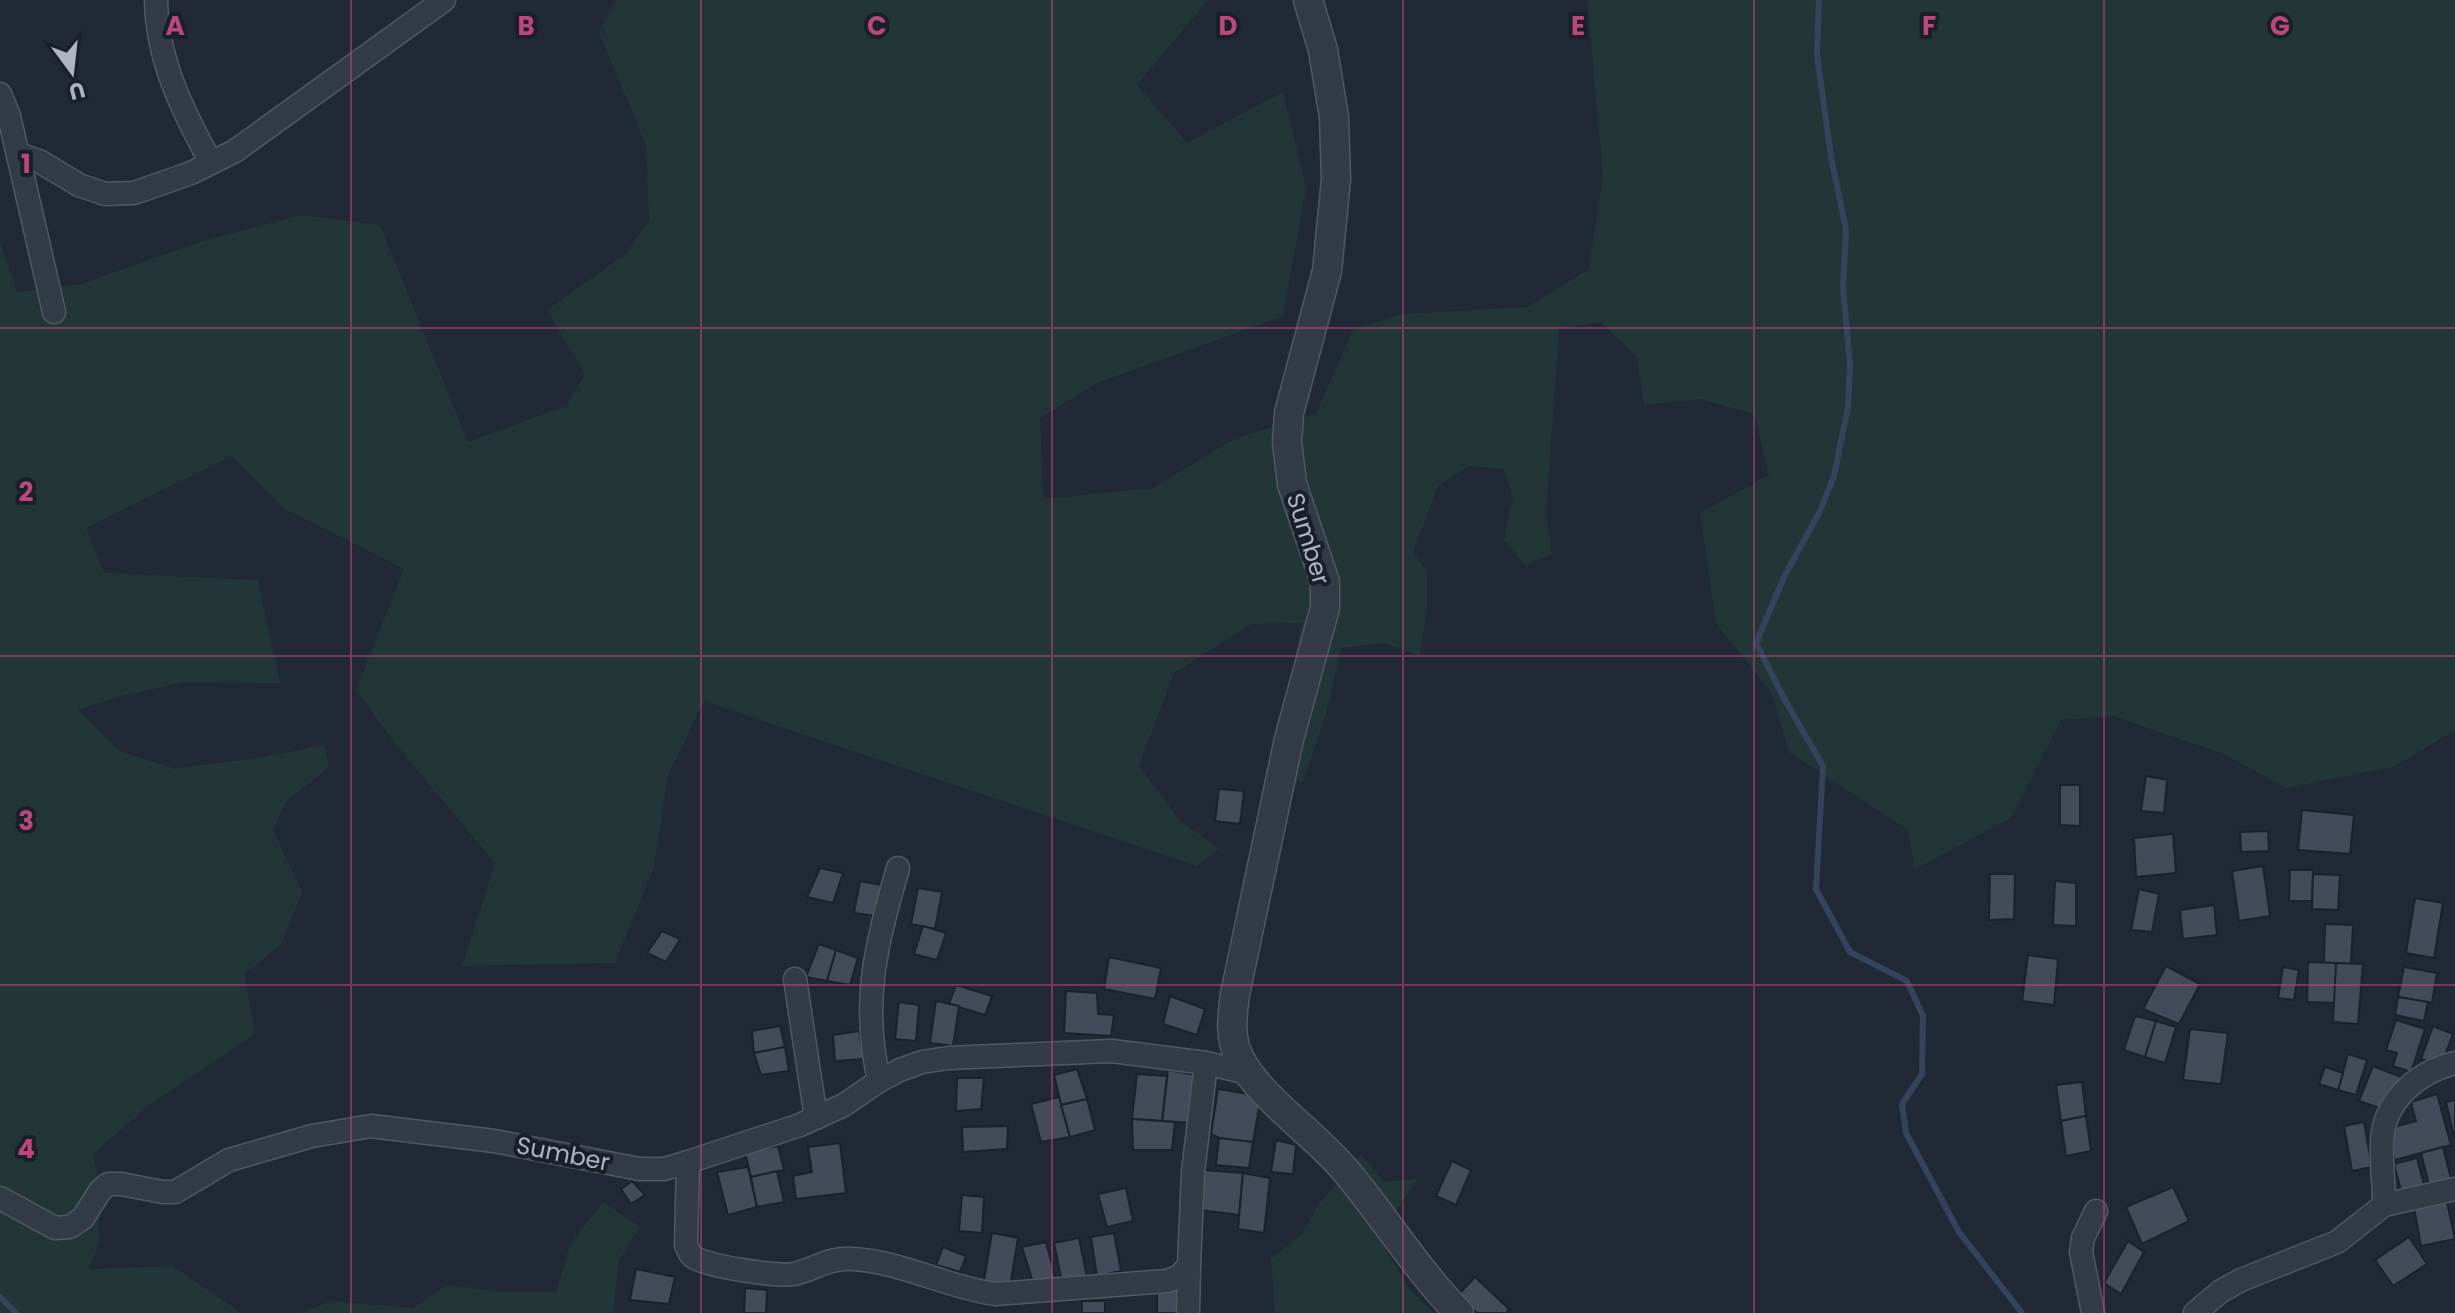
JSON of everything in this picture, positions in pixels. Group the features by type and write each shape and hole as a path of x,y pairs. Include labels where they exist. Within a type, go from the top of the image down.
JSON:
{"street":[{"path":"156,0 156,27 178,102 211,163"},
{"name":"Sumber","path":"1248,1073 1235,1047 1232,1032 1235,994 1289,739 1325,608 1325,582 1294,492 1287,442 1289,413 1327,271 1336,179 1334,117 1323,50 1308,0"},
{"path":"18,154 39,161 79,185 105,194 134,193 191,173 235,151 436,3"},
{"path":"0,94 9,116 54,312"},
{"path":"879,1081 870,1028 873,964 898,868"},
{"path":"795,979 816,1118"},
{"name":"Sumber","path":"0,1198 55,1228 70,1227 83,1218 108,1184 175,1192 229,1160 312,1136 371,1126 494,1141 640,1169 664,1169 816,1118 865,1093 879,1081 922,1062 948,1058 1081,1051 1145,1054 1248,1073"},
{"path":"1188,1313 1193,1172 1206,1063"},
{"path":"2384,1205 2382,1141 2390,1112 2410,1083 2421,1075 2455,1063"},
{"path":"1248,1073 1345,1169 1415,1262 1459,1313"},
{"path":"688,1162 686,1245 693,1256 706,1262 790,1275 823,1262 854,1259 913,1269 977,1292 1005,1295 1167,1281 1180,1276 1189,1265"},
{"path":"2195,1313 2221,1291 2241,1280 2337,1242 2384,1205 2455,1189"},
{"path":"2093,1313 2081,1252 2083,1238 2096,1211"}],"shaded area":[{"path":"616,0 1208,0 1137,85 1187,143 1283,92 1306,188 1283,316 1097,383 1040,418 1043,499 1153,488 1236,438 1316,414 1353,330 1402,314 1528,307 1589,269 1603,175 1587,0 2455,0 2455,730 2394,767 2286,788 2224,754 2113,716 2061,720 2011,818 1915,869 1908,830 1789,752 1772,694 1716,623 1700,513 1769,475 1754,414 1700,399 1644,405 1637,357 1600,322 1559,329 1546,513 1552,554 1525,565 1504,540 1513,498 1504,469 1469,466 1438,486 1413,553 1427,571 1427,607 1420,656 1384,643 1341,648 1326,714 1303,782 1270,780 1302,623 1251,624 1174,673 1139,766 1180,821 1220,849 1197,866 704,701 668,775 654,867 615,963 462,966 495,863 398,747 356,690 404,569 283,508 232,456 86,528 104,573 258,580 280,683 184,682 117,697 78,710 120,751 175,769 324,745 329,767 286,802 273,830 302,892 281,945 244,974 255,1034 152,1103 93,1154 97,1170 99,1244 88,1269 173,1266 241,1313 0,1313 0,243 18,292 81,284 203,241 301,215 380,225 468,442 566,406 585,374 547,310 626,254 649,220 646,145 599,32"},
{"path":"1361,1155 1385,1182 1418,1179 1378,1237 1410,1290 1434,1313 1275,1313 1271,1259 1302,1234 1319,1204"},
{"path":"603,1202 640,1227 619,1259 613,1313 300,1313 332,1301 413,1308 447,1285 504,1292 556,1292 570,1245"}],"building":[{"path":"2146,776 2167,780 2164,813 2141,811"},
{"path":"2060,785 2080,785 2080,826 2060,825"},
{"path":"1219,789 1244,791 1240,824 1215,821"},
{"path":"2302,810 2354,815 2350,854 2298,850"},
{"path":"2268,831 2269,851 2241,852 2240,832"},
{"path":"2173,834 2176,873 2136,877 2134,838"},
{"path":"2263,866 2270,916 2239,921 2232,871"},
{"path":"820,868 843,873 833,903 807,897"},
{"path":"2290,870 2313,870 2312,901 2289,901"},
{"path":"1990,874 2015,874 2014,919 1989,920"},
{"path":"2313,874 2340,875 2338,910 2312,909"},
{"path":"860,881 882,885 876,916 854,913"},
{"path":"2055,881 2076,883 2076,926 2053,925"},
{"path":"918,888 942,892 935,929 911,924"},
{"path":"2139,889 2159,894 2152,932 2131,930"},
{"path":"2415,898 2443,903 2434,958 2406,953"},
{"path":"2214,905 2217,935 2183,939 2180,910"},
{"path":"2325,924 2353,925 2351,964 2324,963"},
{"path":"923,926 946,933 937,960 914,954"},
{"path":"662,931 680,939 666,962 647,953"},
{"path":"819,944 836,950 827,981 806,977"},
{"path":"836,950 858,958 850,985 827,981"},
{"path":"2028,955 2058,959 2054,1005 2022,1001"},
{"path":"1109,957 1161,968 1155,999 1104,989"},
{"path":"2308,962 2336,963 2336,1003 2307,1002"},
{"path":"2336,963 2363,964 2358,1024 2333,1022"},
{"path":"2166,966 2200,984 2179,1024 2143,1009"},
{"path":"2283,967 2299,970 2294,1000 2278,998"},
{"path":"2404,967 2437,973 2432,1003 2398,997"},
{"path":"956,985 992,996 985,1015 949,1004"},
{"path":"1066,991 1097,993 1098,1014 1114,1015 1111,1036 1064,1033"},
{"path":"1170,996 1205,1009 1197,1035 1163,1024"},
{"path":"2398,997 2428,1002 2424,1021 2395,1015"},
{"path":"936,1001 959,1006 953,1046 930,1043"},
{"path":"899,1002 919,1005 916,1041 895,1039"},
{"path":"2135,1016 2156,1021 2145,1057 2124,1050"},
{"path":"2396,1020 2425,1029 2411,1072 2393,1066 2397,1053 2386,1050"},
{"path":"2156,1021 2176,1027 2165,1063 2145,1057"},
{"path":"780,1026 785,1047 754,1053 752,1031"},
{"path":"2433,1026 2453,1034 2441,1066 2421,1059"},
{"path":"2190,1029 2228,1033 2221,1084 2183,1080"},
{"path":"859,1031 864,1059 835,1061 833,1035"},
{"path":"785,1047 789,1071 761,1075 754,1053"},
{"path":"2348,1054 2367,1060 2356,1095 2338,1090"},
{"path":"2373,1066 2401,1077 2388,1111 2359,1101"},
{"path":"2325,1067 2343,1073 2338,1090 2319,1084"},
{"path":"1077,1069 1087,1099 1061,1105 1054,1075"},
{"path":"1168,1070 1196,1075 1192,1123 1162,1121"},
{"path":"1137,1074 1167,1076 1162,1121 1132,1119"},
{"path":"957,1078 984,1078 981,1109 956,1111"},
{"path":"2082,1082 2086,1116 2061,1121 2056,1085"},
{"path":"1218,1089 1261,1096 1253,1142 1219,1138 1211,1134"},
{"path":"2437,1094 2451,1145 2395,1160 2386,1129 2416,1121 2411,1102"},
{"path":"1059,1097 1070,1137 1041,1142 1031,1104"},
{"path":"1087,1099 1095,1130 1070,1137 1061,1105"},
{"path":"2455,1100 2455,1137 2454,1137 2446,1102"},
{"path":"2086,1116 2091,1151 2066,1156 2061,1121"},
{"path":"1132,1119 1175,1122 1172,1150 1133,1150"},
{"path":"2364,1122 2372,1167 2352,1171 2344,1126"},
{"path":"1008,1126 1007,1149 963,1152 962,1127"},
{"path":"1219,1138 1253,1142 1249,1168 1216,1165"},
{"path":"1276,1140 1296,1145 1293,1174 1271,1172"},
{"path":"840,1143 846,1193 796,1199 793,1176 812,1172 808,1147"},
{"path":"778,1146 784,1170 751,1177 745,1152"},
{"path":"2443,1147 2452,1183 2430,1189 2421,1153"},
{"path":"2417,1158 2426,1192 2403,1198 2394,1164"},
{"path":"1452,1161 1471,1170 1456,1205 1436,1196"},
{"path":"748,1167 757,1207 728,1215 717,1172"},
{"path":"1203,1170 1243,1173 1239,1215 1200,1210"},
{"path":"777,1171 784,1202 757,1207 751,1177"},
{"path":"1243,1173 1270,1178 1264,1233 1238,1229"},
{"path":"632,1181 645,1195 631,1204 621,1189"},
{"path":"2173,1187 2189,1221 2142,1244 2126,1207"},
{"path":"1126,1188 1133,1221 1107,1227 1098,1194"},
{"path":"962,1195 984,1197 982,1233 959,1231"},
{"path":"2447,1202 2455,1239 2421,1246 2414,1208"},
{"path":"992,1233 1018,1238 1010,1287 983,1286"},
{"path":"1114,1233 1121,1271 1097,1276 1091,1237"},
{"path":"2409,1237 2427,1264 2393,1286 2375,1260"},
{"path":"1079,1238 1087,1277 1062,1282 1054,1243"},
{"path":"2128,1241 2144,1252 2121,1294 2104,1283"},
{"path":"1046,1242 1056,1280 1034,1286 1022,1247"},
{"path":"943,1247 966,1256 960,1272 936,1265"},
{"path":"636,1269 675,1277 669,1304 630,1300"},
{"path":"1475,1277 1509,1309 1506,1313 1477,1313 1458,1295"},
{"path":"745,1288 767,1290 766,1313 744,1313"},
{"path":"1157,1289 1180,1290 1181,1313 1157,1313"},
{"path":"1082,1301 1105,1301 1105,1313 1082,1313"}],"waterway":[{"path":"1819,0 1817,55 1831,157 1846,230 1843,288 1850,366 1848,407 1834,476 1820,511 1785,575 1756,643 1823,766 1816,889 1850,952 1907,981 1923,1016 1922,1074 1902,1104 1906,1133 1959,1232 2022,1313"},
{"path":"0,1297 16,1313"}]}
